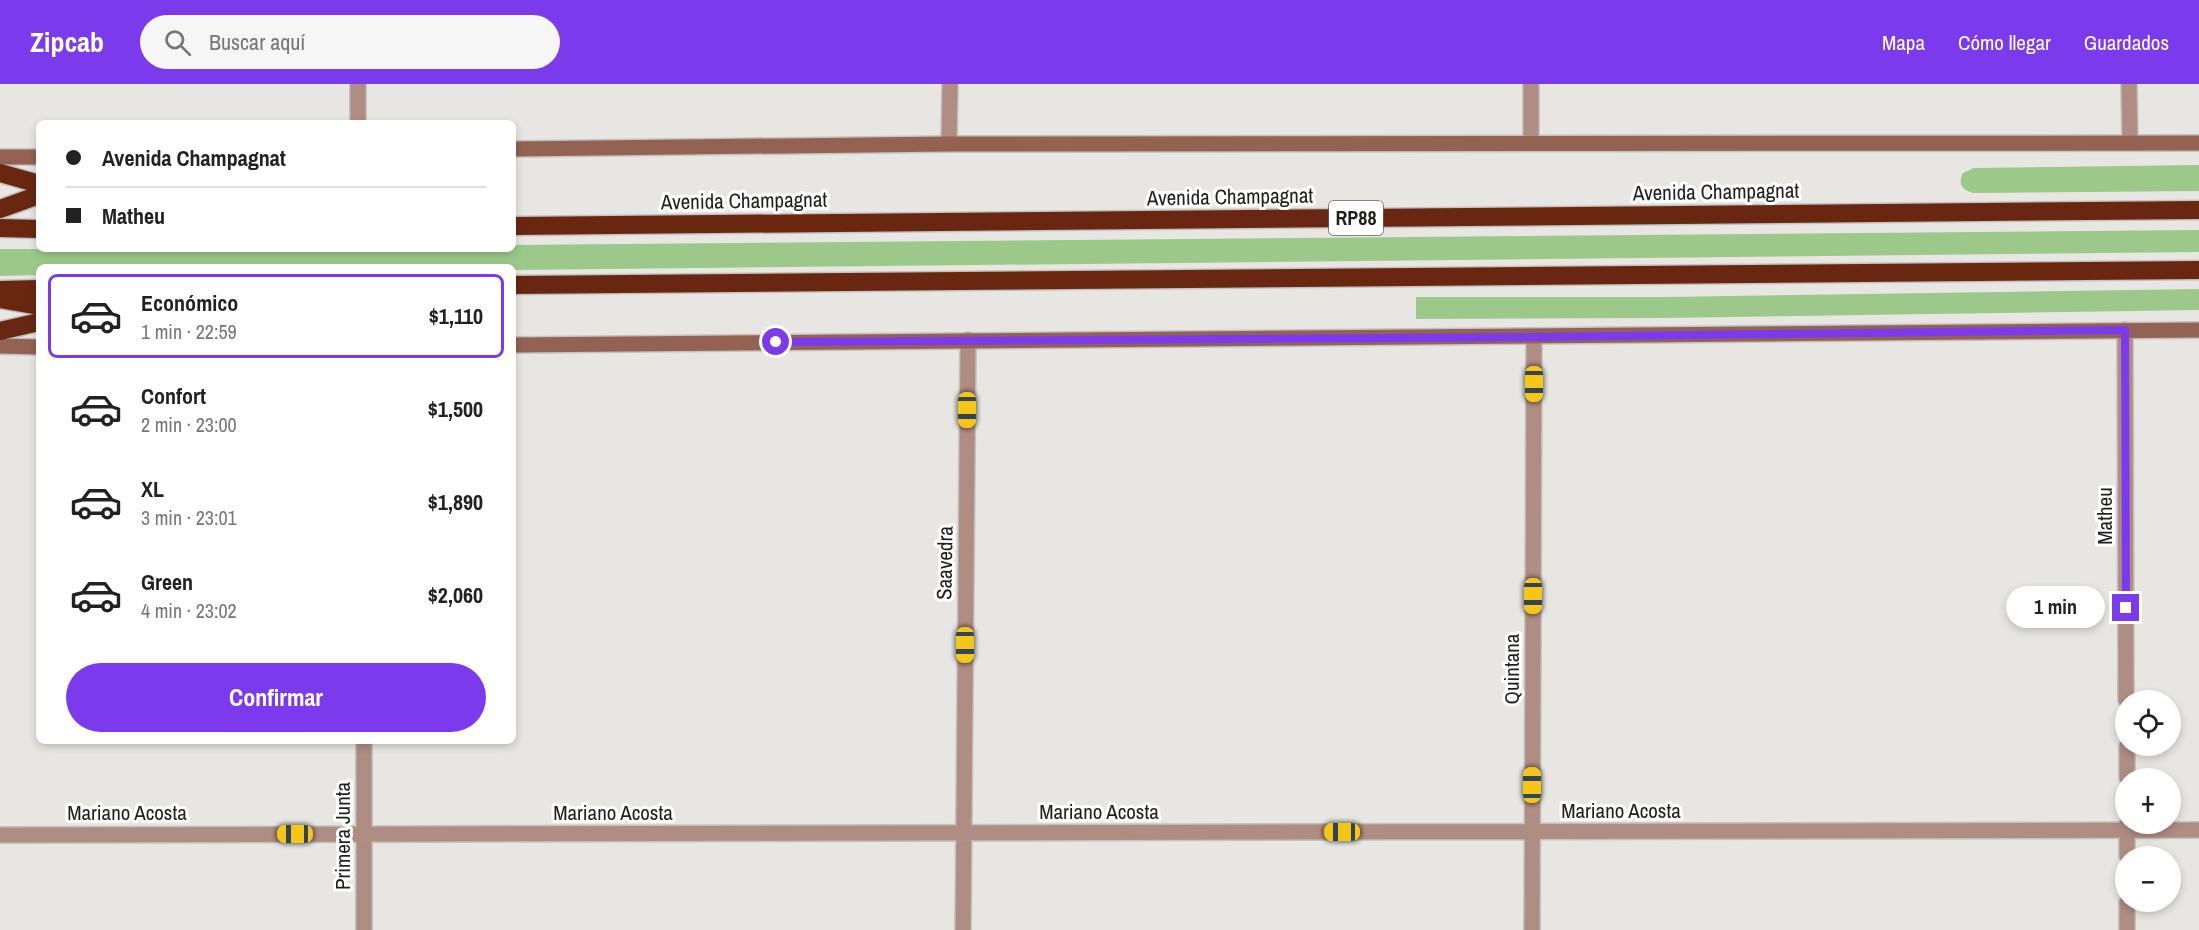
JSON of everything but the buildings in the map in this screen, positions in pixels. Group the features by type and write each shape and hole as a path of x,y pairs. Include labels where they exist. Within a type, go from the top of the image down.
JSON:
{"highway":[{"path":"0,173 36,183"},
{"path":"0,209 36,196"},
{"name":"Avenida Champagnat","path":"516,226 2199,210"},
{"path":"0,228 36,229"},
{"path":"516,285 2199,270"},
{"path":"0,290 36,289"},
{"path":"0,299 36,305"},
{"path":"0,331 36,323"}],"street":[{"path":"358,84 358,120"},
{"path":"949,144 950,84"},
{"path":"1530,84 1531,142"},
{"path":"2129,84 2130,143"},
{"path":"516,149 949,144 2199,143"},
{"path":"0,157 36,157"},
{"name":"Matheu","path":"2125,330 2126,690"},
{"path":"516,345 2199,330"},
{"name":"Quintana","path":"1532,930 1534,337"},
{"name":"Saavedra","path":"963,930 968,340"},
{"path":"0,346 36,347"},
{"name":"Primera Junta","path":"364,744 364,930"},
{"name":"Mariano Acosta","path":"0,835 1532,832 2115,827"},
{"name":"Mariano Acosta","path":"2181,829 2199,830"},
{"path":"2127,912 2127,930"}],"green space":[{"path":"2199,165 2199,191 1973,193 1963,188 1961,183 1963,173 1974,168"},
{"path":"2199,230 2199,252 516,270 516,264 36,264 36,275 0,276 0,249 36,249 36,252 516,252 516,245"},
{"path":"2199,289 2199,310 1662,318 1416,319 1416,297 1663,297"}],"route":[{"path":"776,342 2125,330 2126,608"}]}
